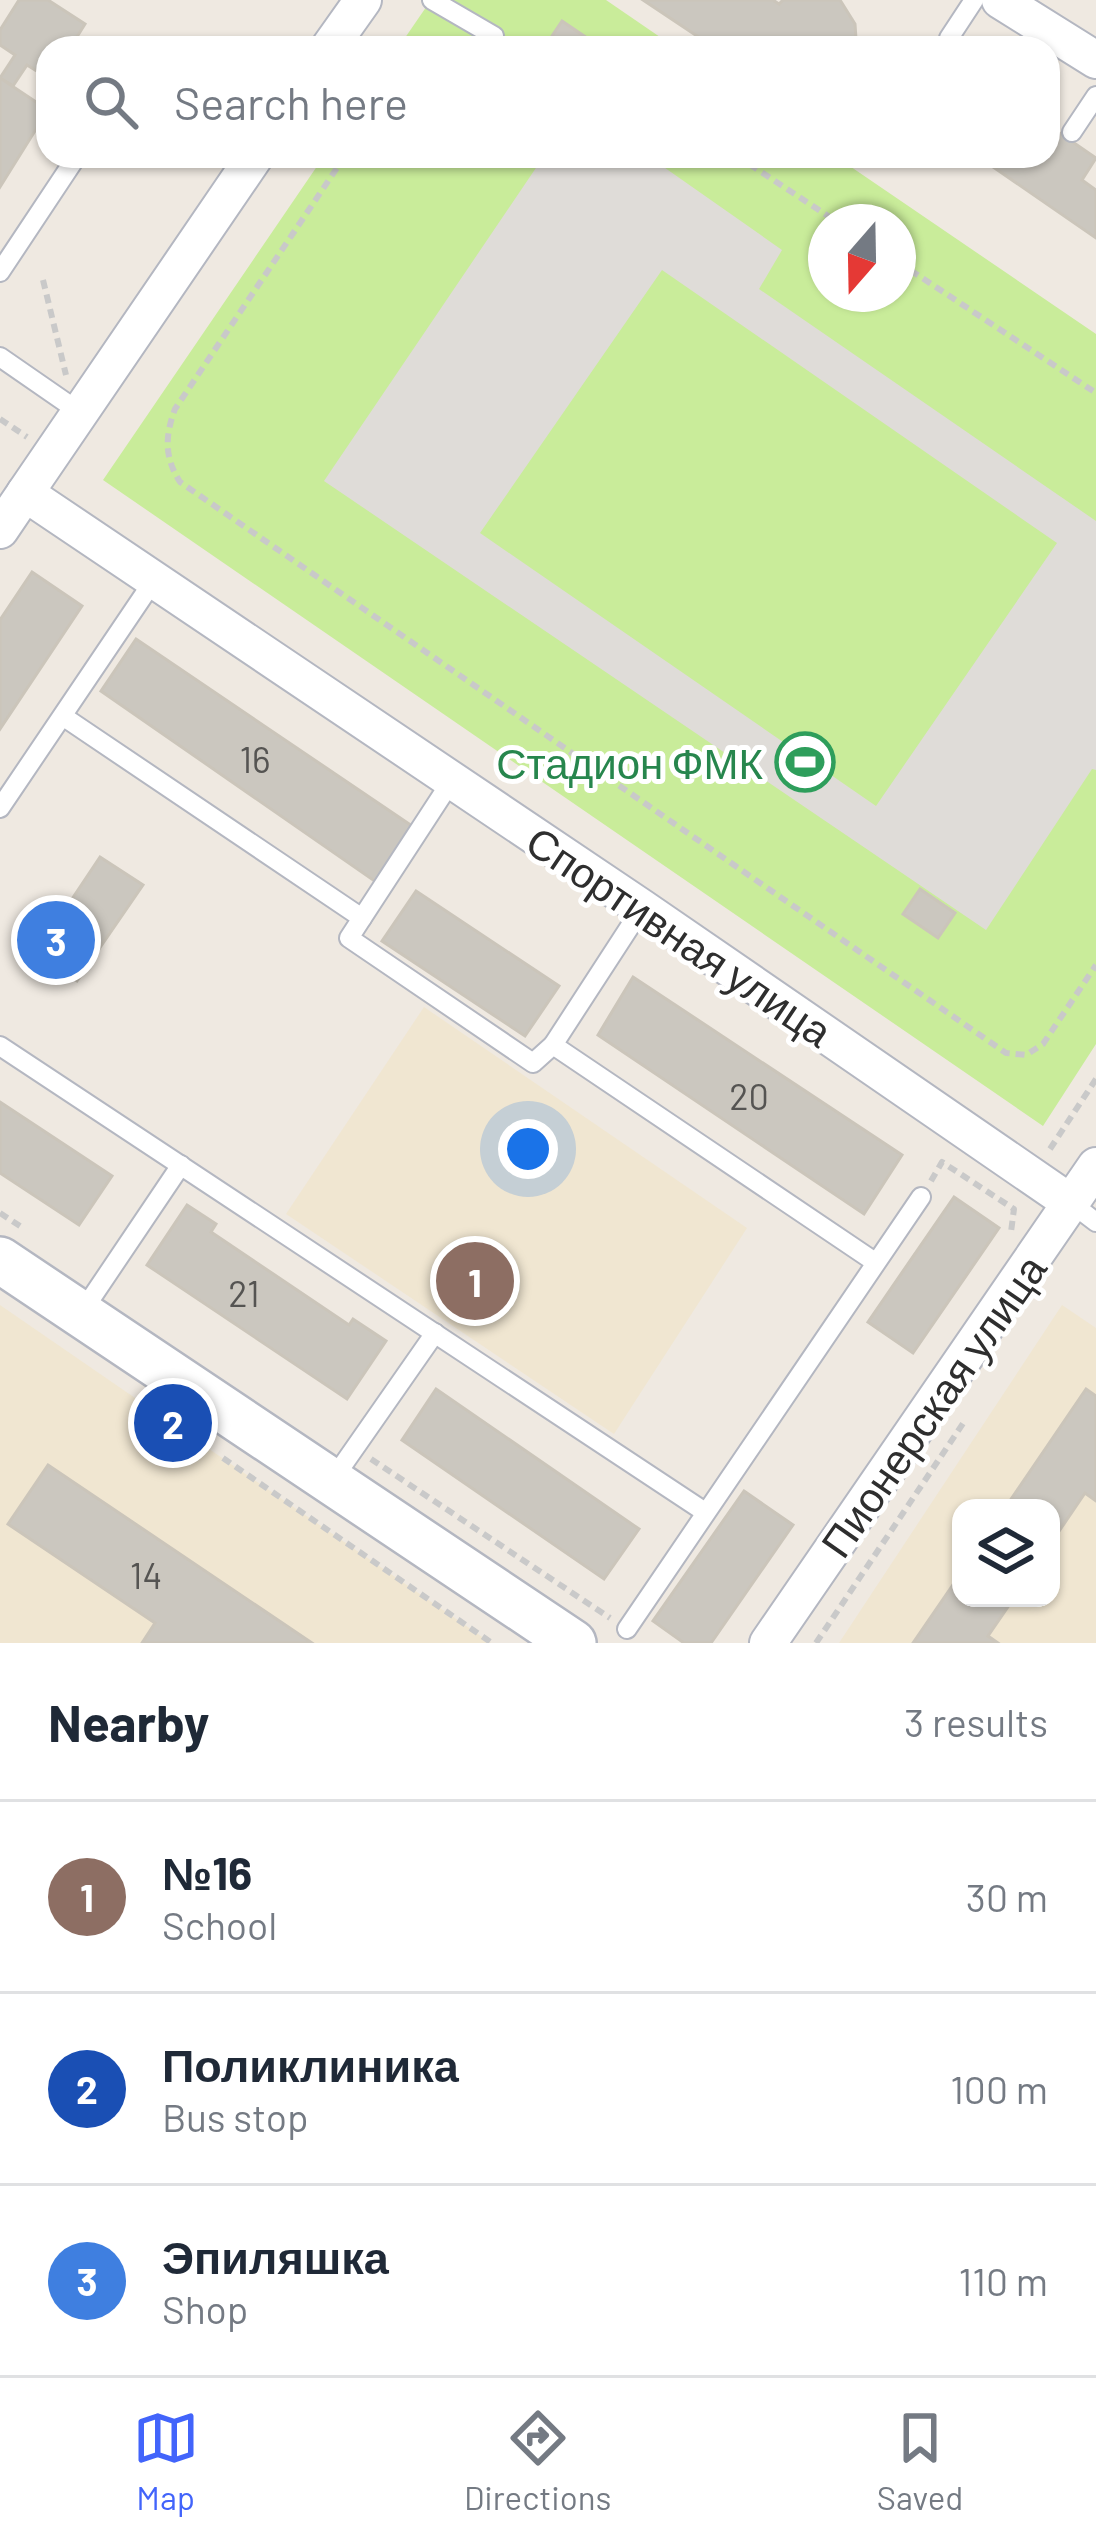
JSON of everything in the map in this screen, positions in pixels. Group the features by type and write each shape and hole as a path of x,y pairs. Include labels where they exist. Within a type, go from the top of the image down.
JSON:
{"street":[{"path":"337,36 362,0"},
{"path":"1000,0 1058,36"},
{"path":"1060,38 1096,60"},
{"path":"0,530 247,168"},
{"name":"Спортивная улица","path":"26,493 642,908 1083,1213"},
{"name":"Пионерская улица","path":"768,1643 1083,1213 1096,1166"},
{"path":"0,1260 573,1643"}],"lane":[{"path":"432,0 494,36"},
{"path":"950,36 974,0"},
{"path":"1072,132 1096,96"},
{"path":"0,272 69,168"},
{"path":"0,356 82,405"},
{"path":"0,808 154,580"},
{"path":"64,717 362,918"},
{"path":"452,780 349,938 533,1063 553,1045 642,908"},
{"path":"553,1045 875,1262"},
{"path":"0,1046 705,1512"},
{"path":"80,1315 182,1165"},
{"path":"628,1629 921,1197"},
{"path":"331,1482 435,1334"}],"path":[{"path":"337,168 175,409 166,448 180,482 1006,1053 1026,1055 1042,1044 1096,965"},
{"path":"755,168 810,204"},
{"path":"916,274 1096,393"},
{"path":"43,280 69,385 82,405"},
{"path":"1047,1155 1096,1079"},
{"path":"921,1197 942,1162 1014,1209 1010,1235"},
{"path":"816,1643 973,1408"},
{"path":"210,1449 491,1643"}],"shaded area":[{"path":"536,168 665,168 782,250 759,289 1096,521 1096,770 1092,769 986,930 324,481","holes":["662,270 1057,543 876,806 480,533"]},
{"path":"424,1007 747,1228 614,1434 286,1214"},
{"path":"0,1305 491,1643 0,1643"},
{"path":"1062,1305 1096,1328 1096,1643 839,1643"}],"green space":[{"path":"431,0 606,0 658,36 406,36"},
{"name":"Стадион ФМК","path":"316,168 853,168 905,204 808,204 808,312 916,312 916,211 1096,334 1096,1044 1043,1126 103,480"}],"building":[{"path":"19,0 48,0 85,24 78,36 36,36 36,71 27,65 13,86 0,78 15,55 0,45 0,30"},
{"path":"643,0 773,0 779,4 783,0 840,0 855,24 856,36 697,36"},
{"path":"562,21 584,36 552,36"},
{"path":"0,78 36,102 36,129 0,187"},
{"path":"1060,133 1096,158 1082,180 1096,190 1096,238 995,168 1060,168"},
{"path":"32,572 82,606 0,729 0,620"},
{"path":"136,639 412,826 376,882 101,691"},
{"path":"100,857 143,885 77,981 36,953"},
{"path":"920,889 955,913 938,938 903,914"},
{"path":"416,891 559,986 525,1036 382,941"},
{"path":"633,977 902,1155 864,1214 598,1035"},
{"path":"0,1102 112,1176 79,1225 0,1173"},
{"path":"954,1197 999,1228 913,1353 868,1322"},
{"path":"187,1205 216,1224 211,1232 349,1325 353,1319 386,1341 347,1399 147,1265"},
{"path":"436,1389 639,1529 604,1579 402,1440"},
{"path":"1086,1389 1096,1396 1096,1501 1085,1493 1060,1530 1060,1499 1011,1499"},
{"path":"48,1465 312,1643 142,1643 155,1623 8,1524"},
{"path":"744,1491 793,1525 711,1643 684,1643 653,1621"},
{"path":"952,1586 952,1607 1008,1607 988,1636 998,1643 913,1643"}],"place":[{"name":"Стадион ФМК","path":"805,762"},
{"name":"Эпиляшка","path":"56,940"},
{"name":"№16","path":"475,1281"},
{"name":"Поликлиника","path":"173,1423"}]}
